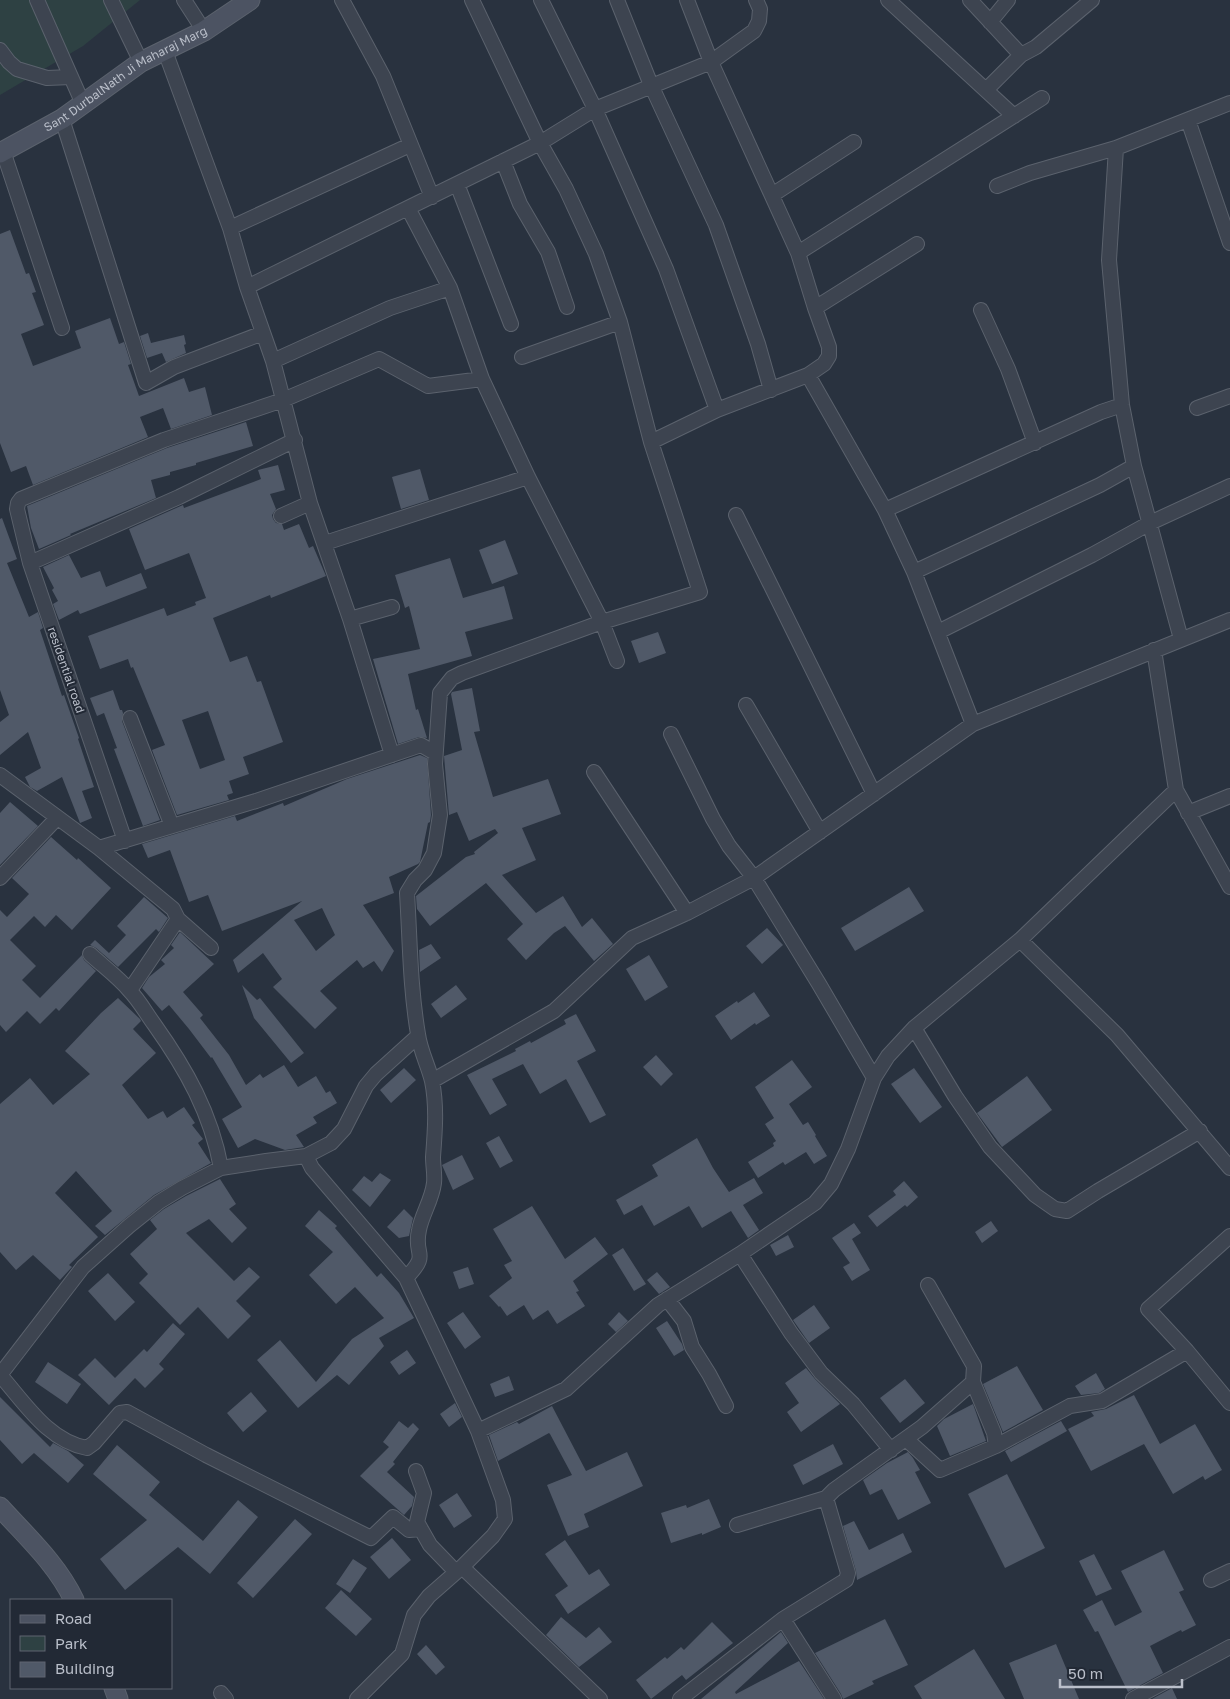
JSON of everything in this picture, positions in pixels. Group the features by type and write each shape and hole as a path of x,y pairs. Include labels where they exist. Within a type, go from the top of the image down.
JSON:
{"street":[{"path":"37,0 83,104"},
{"path":"111,0 141,62"},
{"path":"184,0 204,31"},
{"name":"Sant DurbalNath Ji Maharaj Marg","path":"1,152 62,119 141,62 204,31 250,0"},
{"path":"342,0 383,76 432,197"},
{"path":"406,1278 420,1262 418,1237 434,1183 435,1107 432,1081 418,1036 414,1008 407,893 415,880 425,870 434,853 440,815 435,753 440,693 452,678 462,673 602,622 700,592 650,442 620,322 596,254 566,189 540,143 472,0"},
{"path":"541,0 595,109 666,269 718,410"},
{"path":"617,0 651,85 716,225 758,344 771,390"},
{"path":"650,442 718,410 808,375 824,364 829,356 829,347 798,253 711,62 687,0"},
{"path":"247,287 540,143 595,109 711,62 754,31 759,21 760,9 756,0"},
{"path":"888,0 1014,116"},
{"path":"970,0 1021,55"},
{"path":"990,22 1008,0"},
{"path":"986,90 1021,55 1036,48 1092,0"},
{"path":"0,50 9,62 18,69 47,78 71,77"},
{"path":"166,51 230,228 247,287 273,361 310,503 350,619 392,755"},
{"path":"798,253 1042,98"},
{"path":"997,186 1030,173 1116,148 1230,103"},
{"path":"62,119 146,383 174,367 263,333"},
{"path":"1188,120 1230,243"},
{"path":"772,195 854,142"},
{"path":"230,228 410,145"},
{"path":"1116,148 1109,260 1122,405 1134,466 1181,639"},
{"path":"1,152 62,328"},
{"path":"503,161 520,204 548,252 567,307"},
{"path":"457,184 510,324"},
{"path":"408,208 450,288 482,379 528,476 602,622 617,661"},
{"path":"815,308 917,244"},
{"path":"273,361 390,308 450,288"},
{"path":"981,310 1008,369 1035,443"},
{"path":"522,357 620,322"},
{"path":"283,400 379,359 428,386 482,379"},
{"path":"808,375 885,510 914,572 973,724"},
{"path":"1197,408 1230,396"},
{"name":"residential road","path":"125,841 30,563 17,509 18,503 21,499 164,440 283,400"},
{"path":"885,510 1102,412 1122,405"},
{"path":"30,563 180,497 295,440"},
{"path":"914,572 1100,485 1134,466"},
{"path":"325,543 528,476"},
{"path":"938,632 1092,555 1150,523 1230,486"},
{"path":"281,516 310,503"},
{"path":"736,515 874,794"},
{"path":"350,619 392,608"},
{"path":"432,1081 554,1012 632,938 687,913 754,878 973,724 1230,620"},
{"path":"1154,650 1176,790 1230,887"},
{"path":"746,705 820,832"},
{"path":"130,718 172,826"},
{"path":"671,734 713,819 729,846 754,878 874,1078"},
{"path":"99,848 256,801 421,746 435,753"},
{"path":"594,772 687,913"},
{"path":"0,775 99,848 173,909 178,919 212,948"},
{"path":"478,1431 566,1389 658,1304 740,1254 815,1203 831,1184 848,1149 874,1078 888,1056 914,1028 1020,940 1176,790"},
{"path":"1188,813 1230,796"},
{"path":"0,878 57,818"},
{"path":"130,990 178,919"},
{"path":"1020,940 1117,1035 1230,1168"},
{"path":"90,954 130,990 179,1059 217,1143 221,1168"},
{"path":"914,1028 955,1096 990,1147 1035,1196 1056,1209 1067,1211 1200,1131"},
{"path":"418,1036 376,1074 366,1086 344,1129 331,1143 306,1156 266,1160 221,1168 159,1202 129,1226 82,1267 0,1375 41,1422 65,1442 87,1448 120,1413 127,1412 206,1455 371,1538 393,1517 409,1530 421,1529"},
{"path":"306,1156 312,1168 406,1278 478,1431 503,1500 506,1518 494,1536 429,1596 414,1615 402,1654 357,1699"},
{"path":"1230,1236 1148,1309 1187,1351 1230,1403"},
{"path":"740,1254 797,1342 821,1372 853,1404 891,1450"},
{"path":"928,1285 974,1366 973,1382 994,1433 996,1446"},
{"path":"667,1299 684,1321 692,1347 726,1406"},
{"path":"906,1438 940,1470 996,1446 1070,1406 1102,1401 1187,1351"},
{"path":"737,1525 826,1498 834,1490 922,1427 973,1382"},
{"path":"416,1471 424,1493 417,1522 430,1545 600,1699"},
{"path":"680,1699 783,1619 848,1577 826,1498"},
{"path":"0,1508 53,1564 66,1583 74,1599"},
{"path":"1211,1580 1230,1571"},
{"path":"783,1619 834,1699"},
{"path":"1133,1699 1230,1647"}],"green space":[{"path":"0,0 140,0 83,46 0,95"}],"building":[{"path":"10,230 26,274 29,273 36,292 32,293 44,325 21,334 33,366 81,348 75,331 110,318 119,344 124,342 131,364 128,365 139,396 184,378 189,392 205,387 212,415 171,429 163,408 140,417 148,437 33,485 26,466 11,472 0,443 0,234"},
{"path":"148,333 151,343 184,335 186,353 166,362 162,353 147,358 140,336"},
{"path":"246,422 253,446 196,463 196,465 170,472 170,475 151,480 156,498 39,549 31,528 27,506 167,448"},
{"path":"278,465 285,490 270,494 276,509 272,515 273,519 276,523 282,524 284,530 299,524 309,548 313,546 326,576 271,598 270,595 213,618 230,662 247,656 257,682 261,681 283,742 243,757 249,774 229,781 233,793 227,795 229,800 177,815 152,750 165,745 133,667 131,668 128,659 100,669 88,636 164,608 167,616 196,605 195,602 206,598 189,553 145,570 129,529 183,505 184,508 261,479 258,470","holes":["208,711 225,760 200,769 182,720"]},
{"path":"420,469 429,500 401,509 392,477"},
{"path":"2,518 17,559 7,563 29,617 38,612 43,628 40,630 62,696 64,695 79,738 94,787 82,791 92,818 80,823 62,777 37,791 30,787 25,777 41,768 28,732 0,755 0,722 9,715 0,690 0,519"},
{"path":"505,540 518,574 492,584 479,550"},
{"path":"69,555 81,578 100,571 106,587 141,573 147,588 80,614 78,610 59,620 53,604 58,601 52,590 54,588 43,567"},
{"path":"450,558 463,598 504,586 513,619 465,632 472,656 408,674 416,710 418,709 427,738 419,737 398,744 373,659 420,649 409,606 405,608 395,575"},
{"path":"658,632 666,653 639,663 631,641"},
{"path":"472,688 480,731 474,732 493,797 548,779 561,814 522,828 536,860 502,875 536,913 563,896 582,927 592,918 613,944 594,961 565,926 554,933 526,960 507,939 523,924 486,883 430,926 417,909 416,896 466,857 475,854 474,852 498,833 495,829 469,841 457,812 449,815 444,756 462,750 451,694 452,692"},
{"path":"113,690 120,710 123,713 122,721 160,820 143,826 114,749 117,748 104,713 97,716 90,698"},
{"path":"420,755 427,758 431,815 420,862 389,877 394,893 363,905 394,951 382,972 374,961 363,968 357,960 320,991 337,1008 315,1029 273,987 282,979 263,953 238,973 233,960 302,901 222,931 208,895 189,902 170,850 148,858 142,844 235,816 237,821 283,803 284,806 347,779","holes":["322,908 335,935 316,951 294,920"]},
{"path":"10,802 38,826 0,865 0,813"},
{"path":"51,837 111,888 72,930 56,915 45,927 34,916 10,940 36,966 22,980 40,998 82,955 84,960 96,971 59,1011 56,1008 40,1024 27,1011 6,1032 0,1025 0,910 7,917 29,894 12,878"},
{"path":"909,887 924,911 855,951 841,928"},
{"path":"144,897 168,918 159,932 156,929 118,967 90,945 95,940 109,953 126,935 117,926"},
{"path":"767,928 783,945 762,964 746,946"},
{"path":"180,932 214,964 183,992 203,1015 200,1018 229,1055 246,1085 260,1074 263,1078 284,1065 298,1087 316,1076 326,1093 330,1091 337,1103 313,1117 317,1123 296,1135 304,1147 285,1150 255,1139 238,1148 222,1119 242,1107 212,1057 169,1005 162,1011 142,988 149,977 165,964 161,960 174,948 171,945"},
{"path":"431,944 441,958 420,972 419,950"},
{"path":"649,955 668,987 645,1001 626,969"},
{"path":"242,985 257,1000 260,998 304,1053 291,1063 254,1018"},
{"path":"456,985 467,999 441,1018 431,1004"},
{"path":"754,992 770,1016 756,1025 755,1023 731,1040 715,1016"},
{"path":"118,998 140,1019 141,1021 133,1029 156,1053 122,1085 148,1119 163,1111 167,1118 184,1107 195,1123 192,1125 203,1139 198,1143 211,1163 154,1195 105,1235 95,1226 112,1211 76,1171 55,1193 98,1237 69,1265 72,1267 60,1280 33,1255 16,1270 0,1252 0,1104 30,1078 53,1105 90,1074 65,1051"},
{"path":"576,1014 596,1051 577,1061 606,1115 590,1123 566,1079 540,1094 523,1064 492,1079 507,1105 490,1115 467,1075 566,1024 564,1020"},
{"path":"656,1055 673,1074 661,1086 643,1067"},
{"path":"792,1060 812,1087 789,1104 803,1125 808,1122 827,1156 814,1164 806,1152 785,1165 783,1162 758,1178 748,1162 774,1146 773,1143 776,1141 765,1124 774,1118 755,1087"},
{"path":"404,1068 416,1080 391,1103 380,1090"},
{"path":"914,1068 942,1107 920,1123 891,1084"},
{"path":"1027,1076 1052,1110 1002,1147 977,1113"},
{"path":"499,1136 513,1161 500,1168 486,1143"},
{"path":"697,1138 713,1168 729,1192 754,1178 763,1193 743,1205 759,1230 748,1238 731,1211 702,1228 689,1206 654,1226 642,1205 624,1215 616,1200 658,1176 652,1165"},
{"path":"462,1155 474,1179 453,1190 442,1165"},
{"path":"380,1173 391,1180 370,1207 352,1190 364,1176 372,1182"},
{"path":"220,1179 236,1204 229,1209 247,1228 232,1243 209,1219 186,1233 234,1281 249,1267 260,1277 236,1301 251,1316 228,1339 198,1307 180,1325 139,1283 148,1274 130,1254 157,1229 150,1220 186,1196"},
{"path":"904,1181 918,1197 907,1207 905,1205 877,1227 868,1216 896,1195 893,1191"},
{"path":"532,1206 565,1259 595,1237 608,1254 573,1281 579,1291 576,1292 585,1306 557,1324 548,1310 533,1320 524,1305 507,1316 489,1296 512,1278 504,1265 512,1261 493,1229"},
{"path":"404,1209 413,1218 409,1236 399,1238 387,1227"},
{"path":"319,1210 337,1226 335,1228 377,1277 381,1273 399,1293 414,1318 379,1338 384,1346 349,1385 337,1375 298,1408 257,1360 280,1340 316,1382 352,1339 384,1318 355,1287 336,1304 309,1275 333,1252 305,1226"},
{"path":"991,1221 998,1231 982,1243 975,1232"},
{"path":"854,1223 861,1233 852,1239 870,1270 852,1281 843,1267 850,1263 832,1238"},
{"path":"788,1235 794,1247 776,1256 770,1245"},
{"path":"623,1248 646,1284 634,1291 612,1255"},
{"path":"468,1267 474,1284 459,1289 453,1272"},
{"path":"657,1272 670,1287 659,1294 647,1280"},
{"path":"108,1273 135,1302 115,1321 88,1291"},
{"path":"814,1305 830,1328 809,1343 793,1320"},
{"path":"463,1312 481,1337 465,1349 447,1323"},
{"path":"619,1312 628,1321 616,1332 608,1324"},
{"path":"667,1321 684,1350 674,1356 656,1328"},
{"path":"173,1323 185,1334 159,1364 164,1369 145,1388 135,1378 109,1405 78,1375 95,1358 115,1378 144,1349 147,1352"},
{"path":"407,1350 416,1363 399,1375 390,1362"},
{"path":"48,1362 81,1384 67,1404 35,1382"},
{"path":"1017,1366 1043,1410 1003,1432 983,1384"},
{"path":"806,1368 840,1404 801,1432 787,1412 799,1403 785,1383"},
{"path":"1096,1373 1105,1389 1099,1393 1081,1395 1075,1386"},
{"path":"509,1376 514,1390 495,1397 490,1384"},
{"path":"905,1379 925,1403 900,1423 880,1398"},
{"path":"251,1392 267,1411 243,1432 227,1413"},
{"path":"1134,1395 1160,1444 1195,1424 1222,1470 1205,1480 1203,1476 1173,1494 1144,1444 1091,1471 1068,1429 1094,1416 1091,1412 1106,1409"},
{"path":"0,1397 50,1447 53,1443 68,1451 84,1465 68,1483 34,1453 22,1464 0,1440"},
{"path":"455,1403 462,1417 449,1427 440,1414"},
{"path":"973,1404 986,1441 950,1456 937,1426 944,1419"},
{"path":"552,1406 586,1471 627,1452 643,1486 584,1514 589,1527 568,1536 547,1485 572,1475 550,1434 498,1461 489,1435 517,1422 519,1424"},
{"path":"399,1421 408,1428 413,1423 419,1429 393,1462 395,1464 387,1472 414,1497 412,1506 404,1515 360,1476 389,1447 383,1442"},
{"path":"1061,1421 1067,1431 1011,1462 1005,1451"},
{"path":"833,1444 843,1464 803,1485 793,1465"},
{"path":"117,1445 160,1482 149,1495 203,1541 238,1500 258,1517 210,1574 178,1547 125,1590 100,1559 147,1520 93,1474"},
{"path":"908,1452 920,1470 915,1472 931,1503 898,1520 882,1489 870,1495 863,1480 887,1463"},
{"path":"1007,1474 1045,1548 1005,1568 968,1494"},
{"path":"457,1493 472,1516 454,1528 439,1505"},
{"path":"709,1499 721,1527 702,1535 702,1533 671,1543 661,1513 686,1505 687,1508"},
{"path":"295,1519 312,1534 253,1598 237,1583"},
{"path":"854,1521 869,1550 903,1533 912,1552 857,1580 843,1526"},
{"path":"392,1538 411,1560 389,1579 370,1557"},
{"path":"565,1540 589,1575 599,1569 610,1585 568,1614 555,1595 568,1586 545,1554"},
{"path":"1164,1550 1184,1590 1179,1592 1196,1625 1182,1632 1181,1630 1150,1646 1163,1673 1128,1692 1098,1631 1095,1632 1083,1610 1102,1600 1115,1626 1142,1612 1121,1571"},
{"path":"1094,1554 1112,1589 1096,1596 1079,1561"},
{"path":"353,1559 367,1568 350,1593 336,1584"},
{"path":"341,1590 372,1619 356,1636 325,1608"},
{"path":"561,1617 586,1638 599,1627 612,1642 579,1667 546,1635"},
{"path":"885,1619 908,1665 872,1681 874,1684 843,1699 815,1653"},
{"path":"712,1622 733,1643 686,1680 682,1675 651,1699 636,1680 681,1647 684,1650"},
{"path":"781,1632 788,1643 735,1692 736,1694 799,1661 824,1699 701,1699"},
{"path":"1056,1644 1079,1699 1024,1699 1009,1663"},
{"path":"426,1645 445,1667 436,1675 417,1654"},
{"path":"974,1649 1005,1699 922,1699 914,1686"},
{"path":"1172,1688 1177,1699 1152,1699"}]}
